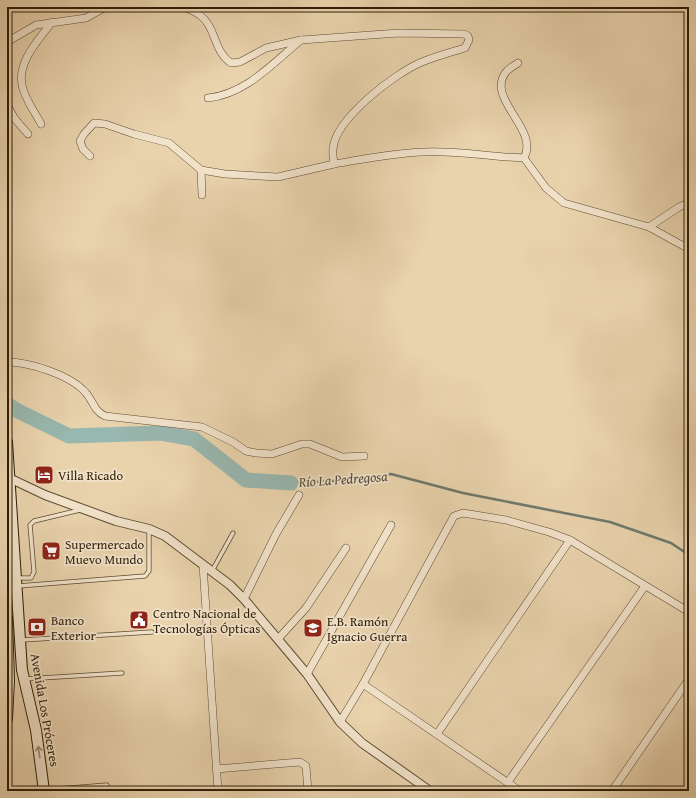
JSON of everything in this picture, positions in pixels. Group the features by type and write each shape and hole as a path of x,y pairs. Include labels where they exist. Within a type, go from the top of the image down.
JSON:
{"main road":[{"name":"Avenida Los Próceres","path":"7,442 8,478 24,679 36,730 44,791"},
{"name":"Avenida Los Próceres","path":"7,617 7,720"}],"street":[{"path":"7,42 36,24 86,18 106,7"},
{"path":"184,7 201,15 205,20 218,49 230,63 240,62 266,48 301,40 399,33 448,33 464,34 468,36 469,40 465,48 421,62 398,75 350,116 341,128 333,148 334,164"},
{"path":"41,124 22,86 21,76 34,46 52,22"},
{"path":"208,98 229,94 246,84 273,64 301,40"},
{"path":"518,62 506,71 500,88 502,95 517,120 526,141 528,152 524,158"},
{"path":"7,102 17,123 28,134"},
{"path":"90,156 83,149 80,141 94,123 105,124 134,134 169,143 201,170 225,174 278,177 334,164 390,155 424,152 479,154 524,158 546,188 564,203 649,227 689,249"},
{"path":"201,170 202,195"},
{"path":"649,227 679,207 689,203"},
{"path":"7,362 16,362 44,369 74,382 86,393 96,410 105,416 202,427 246,450 256,453 272,454 302,444 310,444 342,457 364,456"},
{"path":"8,478 83,510 150,529 165,536 244,599 307,674 340,722 362,743 430,791"},
{"path":"244,599 276,534 299,495"},
{"path":"340,722 363,684 454,516 463,513 506,520 549,532 570,540 689,612"},
{"path":"307,674 391,525"},
{"path":"437,734 570,540"},
{"path":"278,639 306,608 346,548"},
{"path":"203,565 218,791"},
{"path":"508,782 645,586"},
{"path":"612,791 689,679"},
{"path":"363,684 520,791"},
{"path":"216,769 300,762 306,766 308,791"}],"lane":[{"path":"17,582 31,578 34,572 30,525 34,521 83,510"},
{"path":"17,582 145,576 149,571 150,566 150,529"},
{"path":"212,572 233,533"},
{"path":"20,640 152,632"},
{"path":"24,679 122,673"},
{"path":"44,791 107,785"}],"waterway":[{"name":"Río La Pedregosa","path":"7,404 16,410 69,436 161,433 194,439 246,480 291,483"},
{"name":"Río La Pedregosa","path":"291,483 358,480 391,474 463,493 610,522 671,543 689,555"}],"place":[{"name":"Villa Ricado","path":"44,475"},
{"name":"Supermercado Muevo Mundo","path":"51,551"},
{"name":"Centro Nacional de Tecnologías Ópticas","path":"139,620"},
{"name":"Banco Exterior","path":"37,627"},
{"name":"E.B. Ramón Ignacio Guerra","path":"313,628"}]}
